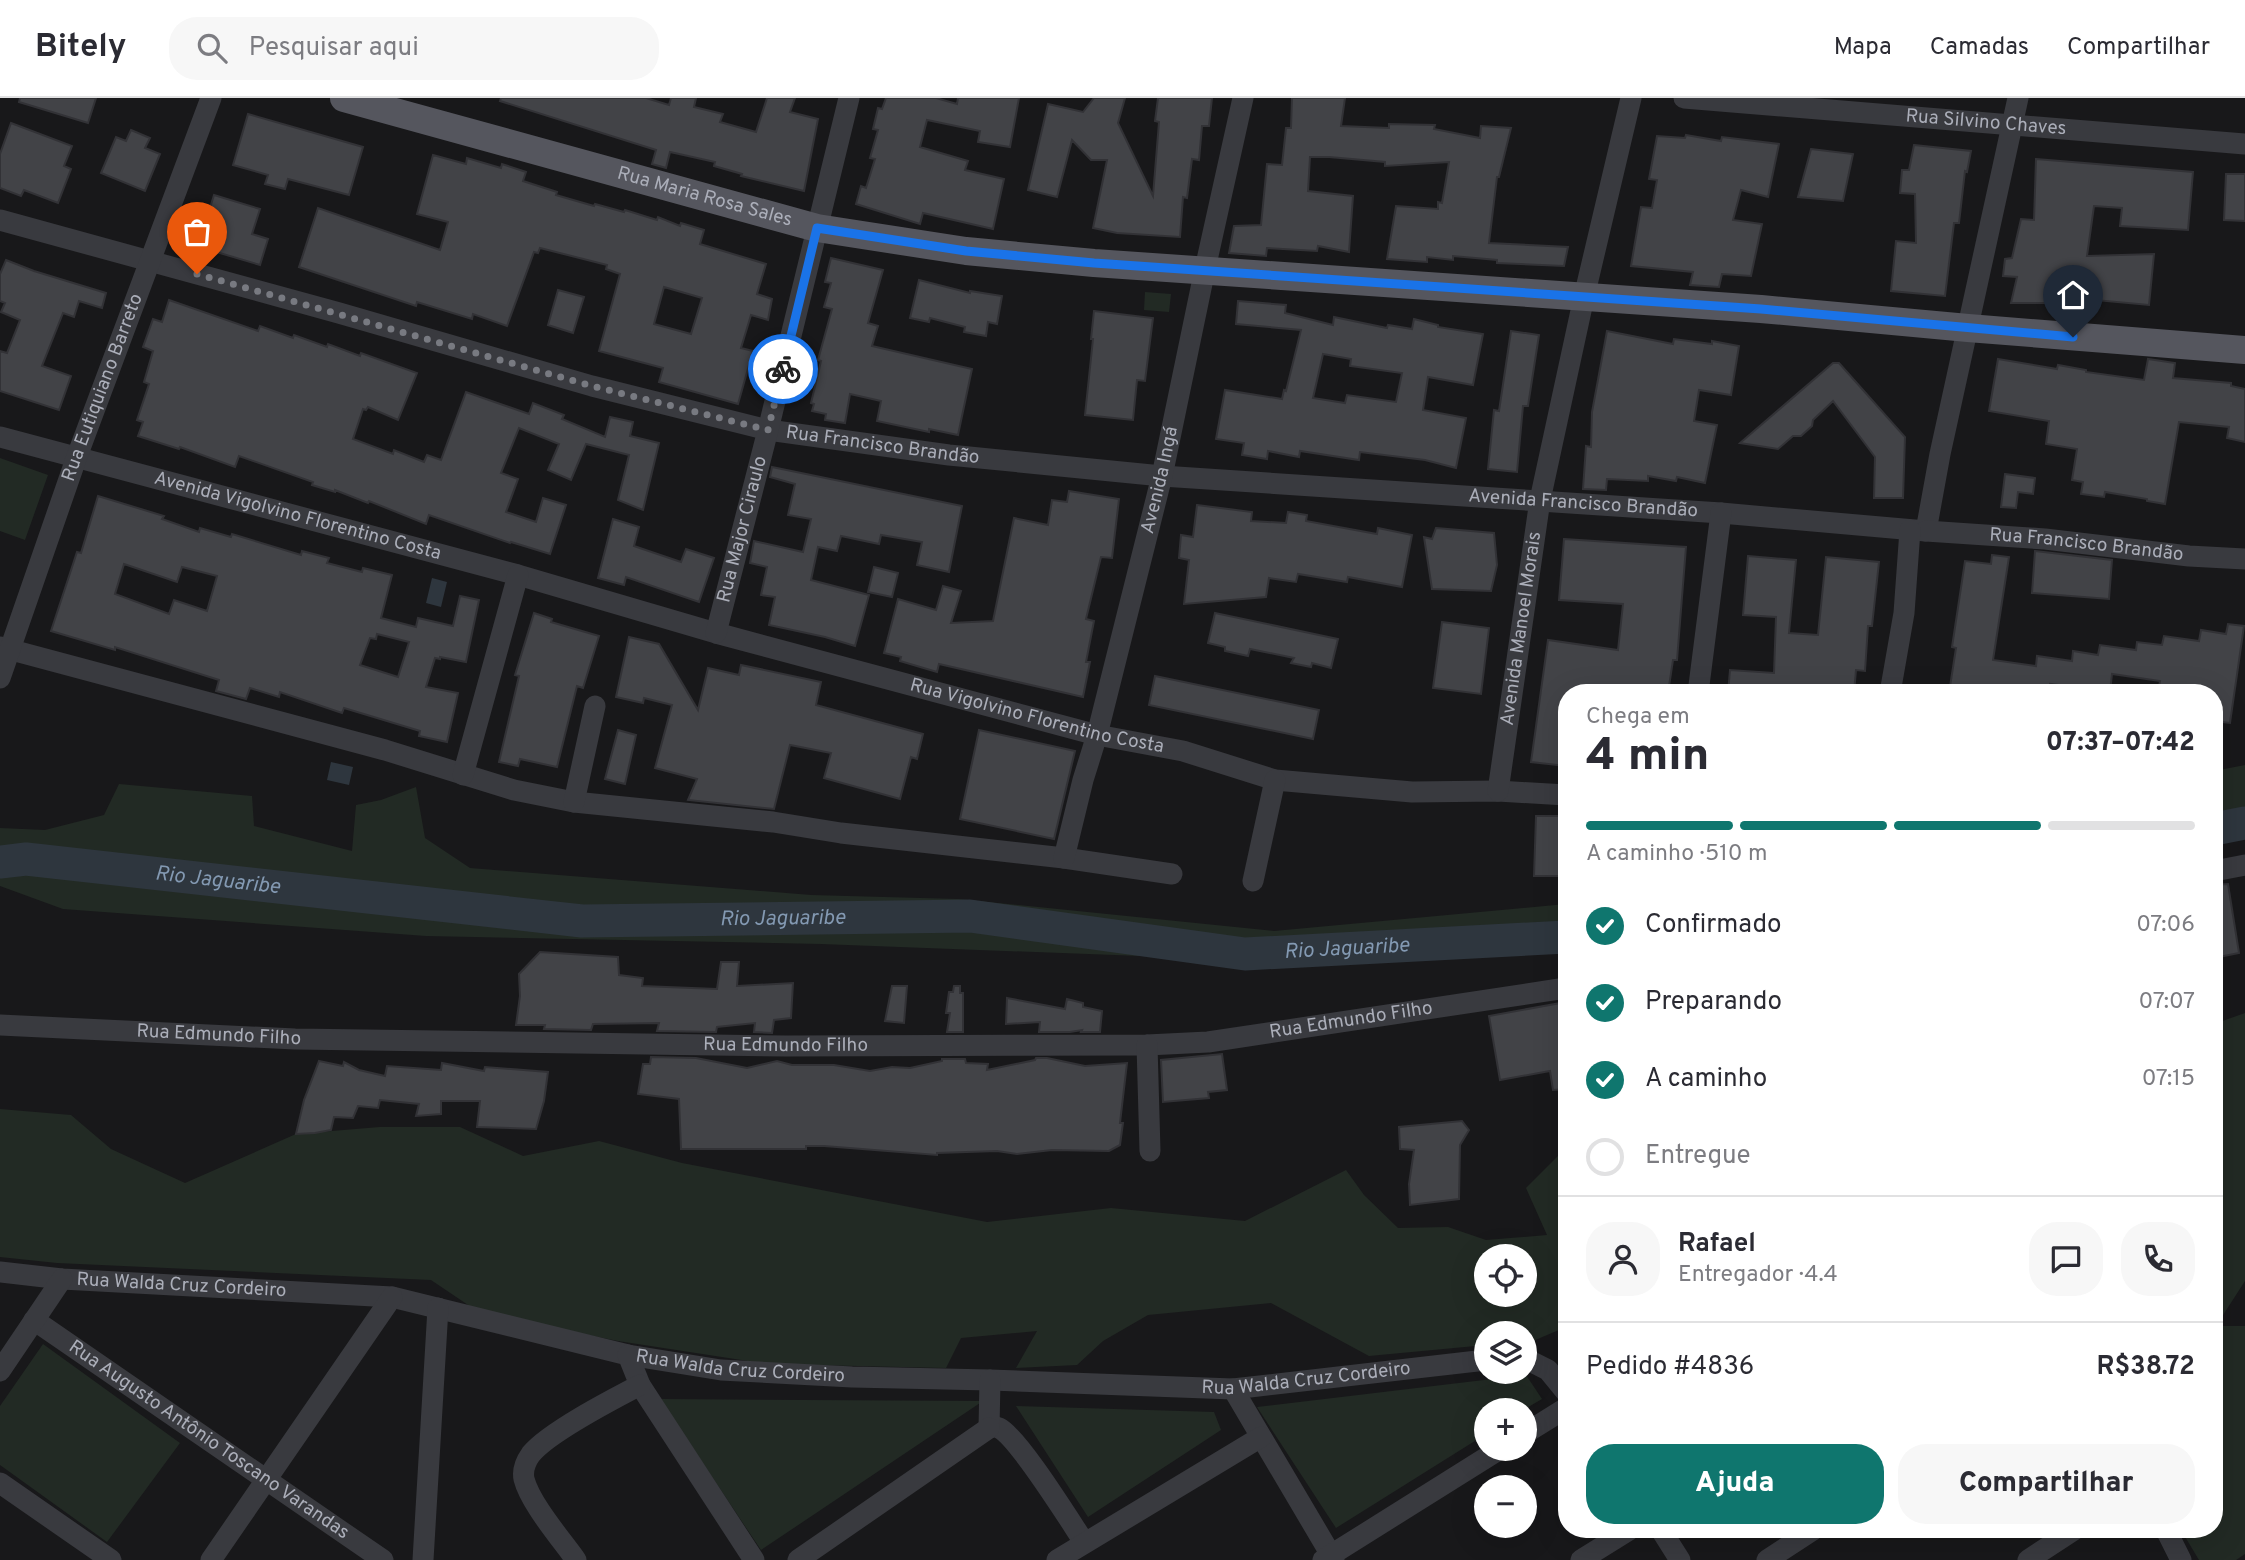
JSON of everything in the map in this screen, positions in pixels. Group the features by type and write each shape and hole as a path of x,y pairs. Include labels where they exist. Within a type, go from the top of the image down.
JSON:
{"main road":[{"name":"Rua Maria Rosa Sales","path":"344,98 817,228 966,251 1094,263 1761,309 2245,350"}],"street":[{"name":"Rua Eutiquiano Barreto","path":"0,678 4,648 211,98"},
{"name":"Rua Major Ciraulo","path":"716,634 849,98"},
{"name":"Avenida Ingá","path":"1063,858 1097,735 1161,476 1243,98"},
{"name":"Avenida Manoel Morais","path":"1498,790 1540,500 1631,98"},
{"name":"Rua Silvino Chaves","path":"1684,98 2245,144"},
{"path":"1892,684 1918,530 1940,454 2018,98"},
{"name":"Rua Francisco Brandão","path":"0,220 592,386 768,430 949,455 1161,476"},
{"path":"0,437 76,458"},
{"name":"Avenida Vigolvino Florentino Costa","path":"76,458 519,575"},
{"name":"Avenida Francisco Brandão","path":"1161,476 1540,500 1918,530"},
{"path":"1699,684 1721,513"},
{"name":"Rua Francisco Brandão","path":"1918,530 2045,539 2189,556 2245,559"},
{"path":"463,775 519,575"},
{"name":"Rua Vigolvino Florentino Costa","path":"519,575 716,634 1097,735 1183,751 1275,780 1412,792 1498,790 1558,794"},
{"path":"4,648 385,750 514,790 574,802 773,822 841,833 1063,858 1172,874"},
{"path":"574,802 595,706"},
{"path":"1253,881 1275,780"},
{"path":"2223,869 2245,865"},
{"name":"Rua Edmundo Filho","path":"0,1025 323,1039 786,1046 1147,1045 1208,1042 1558,989"},
{"path":"1147,1045 1150,1152"},
{"name":"Rua Walda Cruz Cordeiro","path":"0,1272 62,1279 392,1297 628,1354 721,1370 852,1377 1233,1389 1474,1361"},
{"path":"0,1371 62,1279"},
{"path":"211,1560 392,1297"},
{"path":"423,1560 438,1308"},
{"name":"Rua Augusto Antônio Toscano Varandas","path":"34,1321 383,1560"},
{"path":"628,1354 640,1385 754,1560"},
{"path":"1537,1363 1548,1370 1558,1382"},
{"path":"989,1427 990,1380"},
{"path":"576,1560 529,1491 523,1472 526,1463 533,1452 556,1434 640,1385"},
{"path":"1233,1389 1330,1558 1481,1461"},
{"path":"1537,1426 1558,1413"},
{"path":"798,1560 989,1427 997,1427 1007,1434 1032,1465 1084,1542"},
{"path":"1057,1560 1261,1437"},
{"path":"0,1483 111,1560"},
{"path":"1581,1560 1616,1538"},
{"path":"1666,1538 1680,1560"},
{"path":"1767,1560 1801,1538"},
{"path":"2028,1560 2062,1538"},
{"path":"2170,1538 2181,1560"}],"shaded area":[{"path":"1145,292 1171,294 1169,312 1144,310"},
{"path":"0,458 48,475 25,540 0,531"},
{"path":"432,578 447,582 441,607 426,603"},
{"path":"331,762 353,767 349,785 327,780"},
{"path":"2245,765 2245,830 2223,834 2223,769"},
{"path":"119,784 252,796 254,826 352,851 356,805 381,800 416,787 425,838 470,868 811,895 958,899 1274,931 1558,905 1558,950 1355,964 821,944 426,936 63,909 0,886 0,828 45,830 104,815"},
{"path":"2245,1013 2245,1281 2223,1315 2223,1021"},
{"path":"0,1109 71,1115 111,1149 185,1183 296,1134 380,1127 460,1127 523,1156 599,1141 682,1163 987,1222 1111,1208 1245,1221 1346,1170 1364,1195 1398,1228 1448,1227 1486,1240 1547,1235 1526,1188 1558,1156 1558,1330 1537,1339 1537,1321 1474,1321 1474,1346 1369,1356 1271,1303 1148,1315 1103,1341 1077,1365 1016,1368 1037,1331 961,1338 946,1368 768,1364 618,1341 480,1313 431,1280 57,1263 0,1257"},
{"path":"2223,1326 2245,1326 2245,1554 2236,1560 2199,1560 2186,1538 2223,1538"},
{"path":"43,1344 180,1443 107,1542 0,1465 0,1406"},
{"path":"1474,1381 1474,1384 1532,1384 1542,1399 1537,1402 1537,1398 1474,1398 1474,1442 1336,1528 1257,1407"},
{"path":"660,1399 983,1401 761,1550"},
{"path":"1016,1406 1214,1412 1221,1430 1088,1517"}],"building":[{"path":"20,98 96,98 88,123 19,102"},
{"path":"501,98 646,98 669,105 671,98 696,98 694,107 723,114 720,122 756,132 767,98 795,98 790,112 818,119 804,191 741,176 742,174 714,166 715,162 670,152 666,168 652,164 656,150 500,101"},
{"path":"886,98 936,98 957,104 958,98 1019,98 1010,147 978,142 980,131 927,120 920,147 968,161 965,170 1004,179 993,229 923,213 920,224 856,204 861,186 866,188 875,159 870,158 878,130 873,129 878,108 882,109"},
{"path":"1094,98 1125,98 1118,123 1153,196 1159,122 1155,121 1158,98 1212,98 1209,126 1202,126 1199,160 1192,159 1187,198 1183,197 1180,237 1117,233 1093,228 1107,160 1091,160 1072,140 1057,197 1028,190 1048,104 1083,112"},
{"path":"1292,98 1345,98 1341,126 1389,128 1389,124 1435,125 1434,129 1480,138 1481,126 1511,128 1497,177 1489,243 1568,247 1564,266 1497,263 1497,260 1453,256 1453,260 1427,257 1427,262 1387,259 1396,206 1438,209 1438,202 1442,203 1449,162 1385,166 1385,162 1329,157 1310,157 1308,191 1353,196 1349,252 1318,246 1317,251 1267,248 1266,256 1229,253 1234,226 1261,225 1267,164 1282,165 1286,128 1291,128"},
{"path":"248,114 363,147 349,195 288,179 285,189 265,184 268,175 233,165"},
{"path":"11,123 72,146 64,166 71,169 58,203 24,190 21,196 0,188 0,154"},
{"path":"131,130 150,138 145,148 160,154 145,191 101,173 116,137 126,141"},
{"path":"1686,135 1721,141 1722,137 1779,144 1768,197 1741,190 1733,220 1762,224 1751,276 1722,274 1719,287 1690,285 1693,272 1631,266 1641,207 1652,208 1657,180 1649,179 1657,136 1685,138"},
{"path":"1914,145 1971,151 1967,172 1965,171 1959,223 1954,223 1945,296 1891,291 1896,241 1916,243 1915,194 1900,193 1902,170 1909,170"},
{"path":"1811,149 1853,154 1843,201 1798,197"},
{"path":"433,155 466,164 467,158 501,168 502,164 526,172 523,181 557,192 556,195 704,230 700,244 766,264 757,294 772,299 768,320 751,315 741,348 753,351 738,404 659,382 663,368 599,351 620,274 606,269 607,265 540,248 538,253 534,252 507,326 473,314 472,319 417,302 416,306 299,267 318,208 440,250 448,222 417,214","holes":["664,287 702,298 691,334 654,324"]},
{"path":"2036,159 2193,172 2188,230 2120,226 2122,208 2094,206 2087,256 2154,254 2149,305 2085,299 2084,303 2011,303 2017,277 2003,276 2005,259 2012,258 2021,219 2034,220"},
{"path":"2226,174 2245,174 2245,221 2224,220"},
{"path":"214,195 260,209 252,234 268,239 260,265 193,245 201,219 206,221"},
{"path":"831,258 883,270 868,323 878,326 872,346 972,369 958,435 877,421 881,401 850,394 845,423 825,420 826,414 812,411 814,404 811,403 821,361 818,360 832,309 824,307 831,283 825,282"},
{"path":"6,260 106,293 102,308 79,301 74,317 63,313 42,366 71,376 59,410 0,391 0,351 7,353 20,320 1,312 5,303 0,301 0,274"},
{"path":"919,280 970,293 1002,296 997,324 988,322 986,336 964,332 965,327 930,318 929,322 910,318"},
{"path":"558,290 584,297 573,333 548,325"},
{"path":"169,300 258,331 260,326 327,347 328,344 360,356 361,353 417,373 398,420 368,407 363,409 353,439 393,454 394,450 424,462 427,455 441,460 466,392 529,414 533,403 564,415 562,419 605,437 610,417 633,422 630,436 659,443 643,510 618,500 629,455 586,444 571,480 548,470 559,444 519,428 501,473 518,479 506,512 536,522 543,498 566,505 550,554 429,515 426,524 369,501 368,503 335,490 312,485 313,482 239,456 235,467 180,447 179,449 138,436 143,422 137,420 149,384 144,382 153,351 143,347 153,319 162,322"},
{"path":"1238,301 1286,305 1285,313 1333,325 1334,317 1387,328 1388,325 1412,329 1414,319 1438,327 1483,334 1473,385 1428,377 1423,410 1466,418 1456,468 1425,460 1360,452 1359,460 1300,451 1299,457 1268,451 1267,459 1242,455 1244,443 1216,439 1225,390 1282,399 1301,330 1236,324","holes":["1323,354 1351,359 1350,366 1402,373 1396,402 1347,395 1345,403 1313,398"]},
{"path":"1094,311 1153,318 1145,381 1137,380 1133,420 1085,415"},
{"path":"1511,331 1539,335 1528,406 1523,406 1517,472 1488,469 1494,410 1499,411"},
{"path":"1607,331 1673,344 1674,339 1739,346 1731,395 1699,390 1694,421 1717,425 1705,483 1677,477 1676,481 1648,476 1648,481 1607,479 1606,490 1583,489 1586,446 1591,447 1592,412"},
{"path":"1998,359 2057,369 2058,365 2144,380 2148,359 2175,363 2173,378 2231,383 2231,386 2245,389 2245,442 2227,438 2229,427 2179,422 2165,504 2105,492 2104,497 2081,494 2083,482 2072,480 2077,449 2046,444 2049,421 1989,411"},
{"path":"1833,363 1839,363 1905,437 1903,498 1874,498 1875,457 1833,401 1801,436 1793,436 1778,449 1740,443"},
{"path":"772,467 962,506 949,572 917,565 922,542 881,535 879,544 841,536 837,551 818,547 811,580 869,595 855,646 769,625 775,597 761,595 767,567 750,563 754,541 803,552 811,519 788,515 795,484 770,477"},
{"path":"2005,474 2035,478 2033,494 2018,492 2016,508 2001,507"},
{"path":"1069,491 1119,499 1112,558 1101,557 1086,619 1094,621 1083,697 939,664 937,672 900,661 901,657 884,653 898,599 936,610 943,586 961,591 951,623 993,621 1014,518 1048,525 1052,500 1067,502"},
{"path":"98,496 164,516 162,519 199,532 200,528 231,537 232,534 301,555 302,551 329,558 327,563 362,572 363,568 392,575 381,618 416,627 418,618 453,626 460,596 479,600 466,662 435,658 426,687 458,693 447,742 419,736 420,731 344,708 342,713 280,692 279,697 250,688 246,699 216,691 219,680 115,647 115,650 51,631 77,552 81,553","holes":["124,564 177,582 182,567 217,576 207,611 174,600 169,614 115,594","377,634 409,642 398,677 360,665 370,638 376,639"]},
{"path":"1197,505 1252,512 1251,521 1286,523 1288,512 1307,515 1306,521 1377,534 1378,528 1412,535 1402,587 1348,577 1347,582 1298,574 1296,582 1269,578 1266,597 1184,604 1189,560 1179,558 1181,535 1193,537"},
{"path":"613,519 639,527 634,546 681,562 686,549 714,558 699,602 626,577 624,585 598,578"},
{"path":"1436,528 1494,533 1497,565 1491,591 1432,589 1424,537 1432,539"},
{"path":"1564,539 1686,547 1677,660 1673,660 1669,684 1558,684 1558,765 1531,762 1548,640 1618,650 1623,604 1559,600"},
{"path":"2035,551 2112,560 2109,599 2032,593"},
{"path":"1992,555 2009,557 1993,660 2036,666 2037,656 2072,661 2073,651 2098,655 2100,645 2136,650 2137,642 2162,645 2164,636 2199,641 2201,630 2226,634 2228,624 2244,626 2230,723 2223,722 2223,684 2160,684 2160,681 2112,674 2111,684 1950,684 1956,648 1952,647 1965,561 1991,564"},
{"path":"1748,556 1796,560 1789,633 1818,635 1826,557 1879,562 1872,626 1868,626 1865,671 1856,670 1855,684 1729,684 1730,670 1774,673 1776,617 1743,615"},
{"path":"874,567 898,573 892,597 868,592"},
{"path":"534,613 552,619 551,622 599,636 583,688 577,686 557,767 520,759 518,766 499,762 519,676 515,675"},
{"path":"1215,613 1338,639 1331,668 1312,663 1311,667 1291,663 1294,658 1250,649 1248,656 1225,651 1225,647 1208,643"},
{"path":"1442,622 1489,628 1481,694 1433,688"},
{"path":"629,637 659,644 698,710 708,668 739,675 741,665 821,682 816,705 923,734 917,759 911,757 900,799 824,778 831,753 790,745 774,809 688,800 697,779 655,768 672,705 644,698 643,703 616,697"},
{"path":"1155,676 1319,710 1313,739 1149,705"},
{"path":"618,730 636,735 625,784 605,779"},
{"path":"979,730 1075,751 1054,839 960,819"},
{"path":"1536,816 1558,816 1558,876 1534,876"},
{"path":"2223,884 2228,884 2239,953 2223,956"},
{"path":"540,952 618,957 619,975 643,978 642,986 717,989 721,962 739,962 737,986 793,983 791,1018 774,1020 772,1033 754,1032 755,1023 717,1027 716,1032 657,1031 659,1023 593,1024 591,1030 544,1029 545,1025 516,1025 520,996 519,974"},
{"path":"892,986 907,986 904,1023 885,1021"},
{"path":"954,986 960,986 960,993 963,993 963,1032 947,1032 949,992 953,992"},
{"path":"1007,998 1065,1009 1067,999 1083,1003 1083,1007 1102,1011 1100,1032 1039,1032 1040,1022 1006,1024"},
{"path":"1558,1003 1558,1090 1553,1090 1550,1071 1500,1080 1489,1016"},
{"path":"1222,1054 1227,1090 1208,1092 1209,1098 1163,1102 1161,1060"},
{"path":"651,1057 696,1058 747,1068 777,1061 792,1065 834,1065 870,1071 892,1067 910,1068 942,1059 965,1059 966,1063 988,1064 987,1070 1036,1058 1085,1066 1127,1063 1120,1145 1109,1151 1052,1150 1017,1154 997,1151 937,1155 824,1146 806,1146 806,1149 681,1149 679,1099 638,1094 643,1064 650,1064"},
{"path":"319,1061 343,1066 344,1062 359,1070 385,1076 387,1066 441,1070 442,1063 484,1071 485,1067 548,1072 536,1129 477,1127 480,1101 441,1101 441,1114 416,1116 419,1104 380,1100 378,1108 358,1106 353,1118 334,1117 331,1130 296,1134 304,1100"},
{"path":"1462,1121 1469,1130 1460,1145 1459,1199 1410,1205 1409,1184 1414,1150 1400,1149 1399,1127"}],"waterway":[{"name":"Rio Jaguaribe","path":"2223,827 2245,823"},
{"name":"Rio Jaguaribe","path":"0,862 26,859 582,921 970,916 1245,954 1558,937"}],"way so far":[{"path":"197,274 592,386 768,430 783,369"}],"route":[{"path":"783,369 817,228 966,251 1094,263 1761,309 2073,337"}]}
